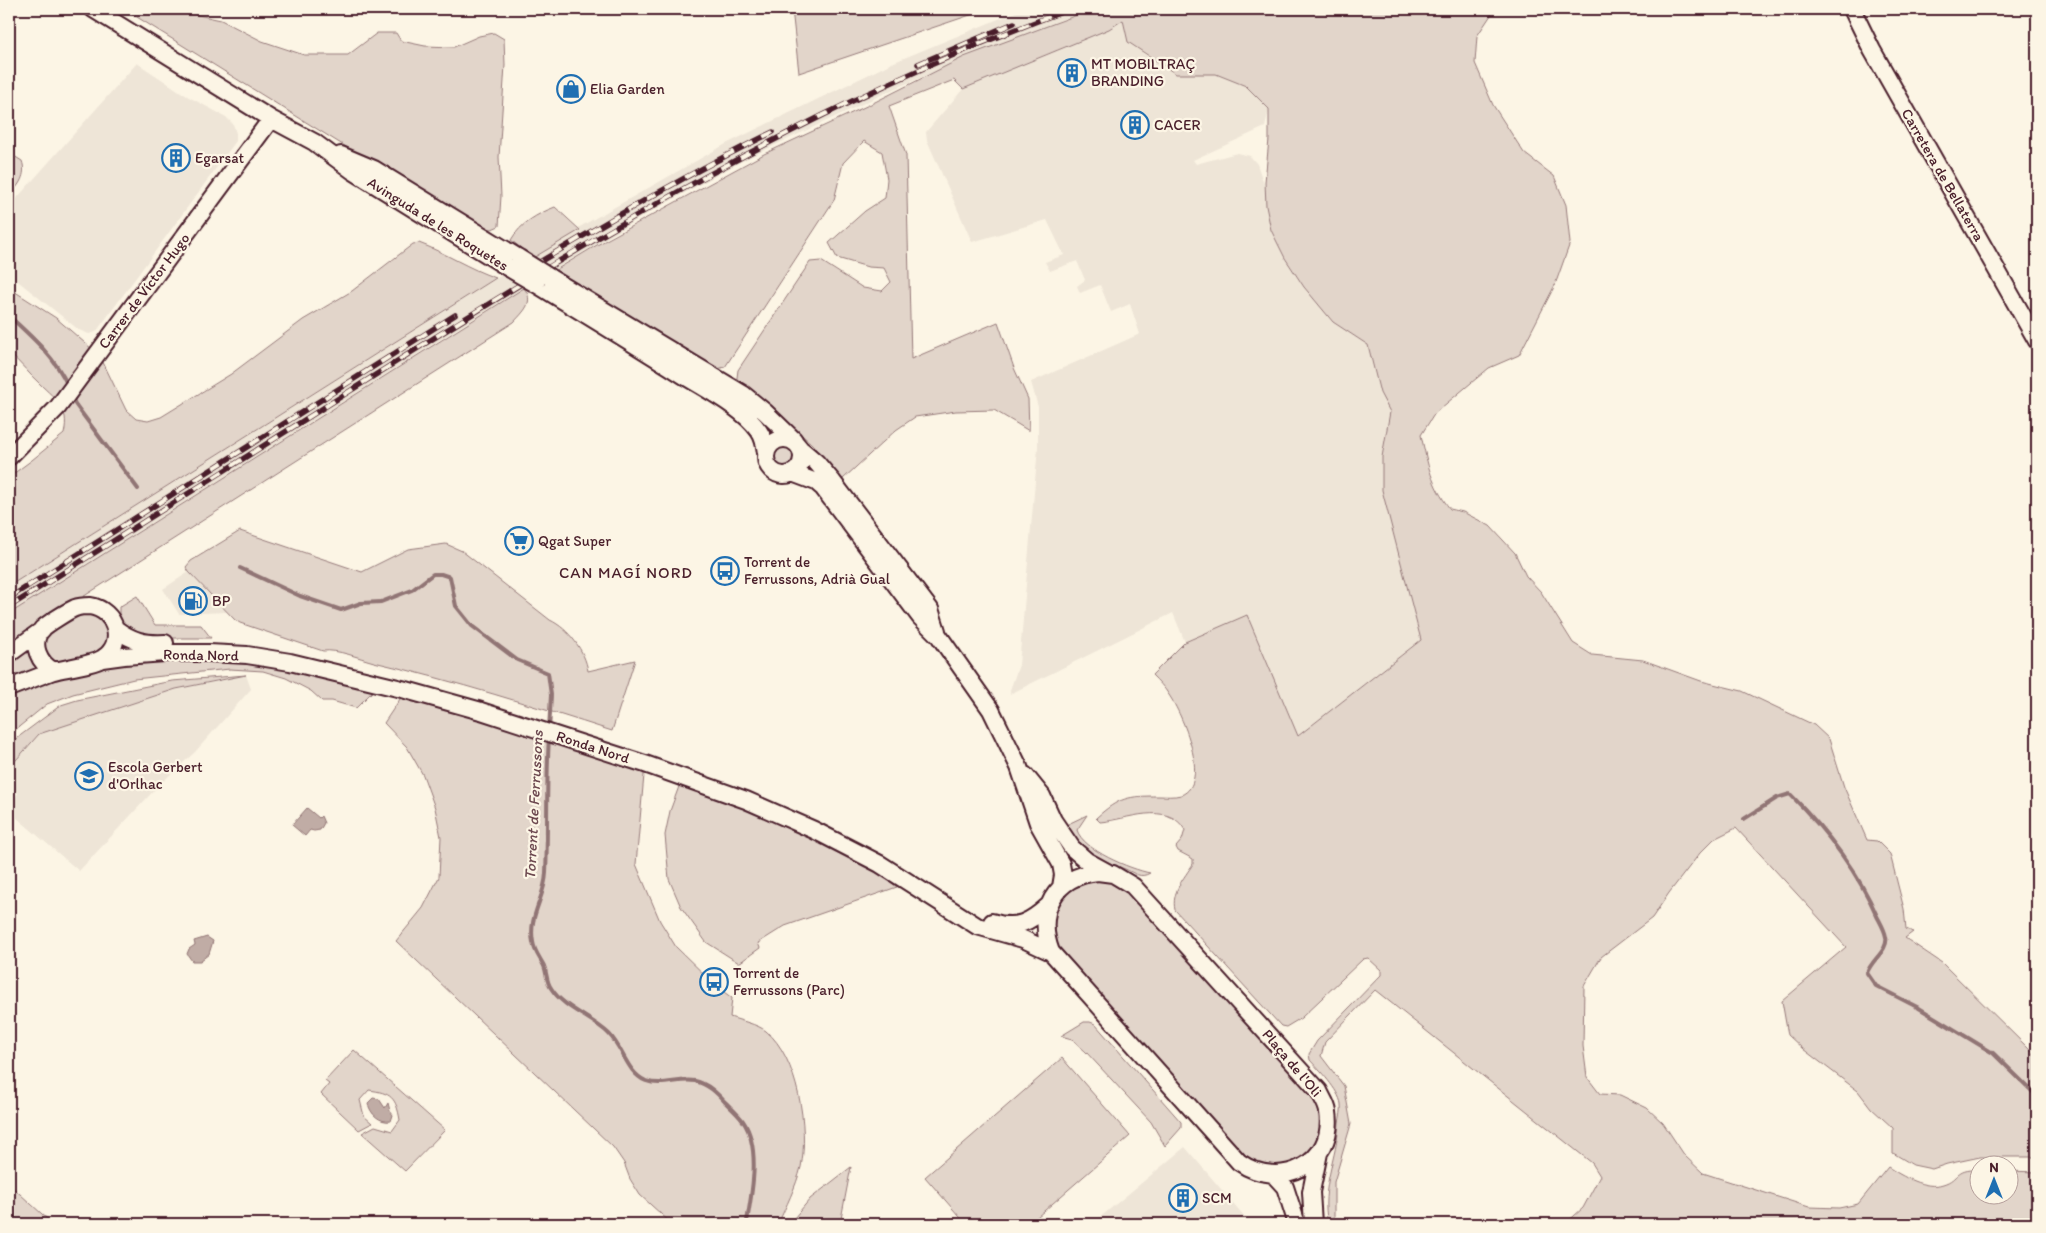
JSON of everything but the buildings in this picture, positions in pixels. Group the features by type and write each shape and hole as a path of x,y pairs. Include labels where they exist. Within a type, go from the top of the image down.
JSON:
{"main road":[{"name":"Avinguda de les Roquetes","path":"94,9 271,119 320,147 352,171 743,394 765,412 834,482 930,609 939,636"},
{"name":"Carretera de Bellaterra","path":"1852,9 1872,50 2037,341"},
{"name":"Carrer de Víctor Hugo","path":"9,457 58,407 271,119"},
{"name":"Avinguda de les Roquetes","path":"543,280 722,399 751,421 764,438 766,453"},
{"path":"788,438 798,446 802,462 792,474 776,474 769,468 766,453 769,446 776,440 788,438"},
{"name":"Avinguda de les Roquetes","path":"792,474 816,482 823,488 920,616 939,636 992,710 1019,767 1038,823 1061,864 1063,875 1061,886"},
{"name":"Ronda Nord","path":"9,654 75,608 90,606 106,612 116,629 131,639 145,644 224,643 294,653 411,682 778,803 836,830 896,862 984,919 997,924 1019,925 1029,922 1048,906"},
{"path":"102,659 114,646 116,629"},
{"path":"42,630 36,647 38,655 43,664 56,670"},
{"name":"Ronda Nord","path":"9,688 56,670 102,659 124,656 208,653 247,655 290,662 540,725"},
{"name":"Avinguda de les Roquetes","path":"1019,767 1042,796 1053,820 1072,848 1087,861 1112,874"},
{"name":"Ronda Nord","path":"693,776 841,844 910,882 978,926 1023,939 1051,952"},
{"name":"Plaça de l'Oli","path":"1087,873 1112,874 1127,881 1140,893 1319,1091 1326,1105 1328,1120 1326,1139 1319,1152 1296,1170 1274,1175 1251,1170 1239,1162 1051,952 1045,931 1046,916 1048,906 1061,886 1087,873"},
{"path":"1313,1224 1310,1201 1319,1152"},
{"path":"1274,1175 1285,1187 1297,1224"}],"shaded area":[{"path":"124,9 170,9 221,20 262,41 304,55 348,55 377,33 396,33 401,41 425,46 454,47 479,36 494,33 504,39 505,65 499,157 501,196 499,226 492,229 481,227 338,142"},
{"path":"792,9 988,9 799,73"},
{"path":"1023,9 1088,9 898,87 742,161 645,215 478,316 9,614 9,586 562,237 726,144 892,63"},
{"path":"1093,9 1495,9 1477,36 1475,63 1493,105 1524,153 1554,176 1566,205 1570,243 1555,285 1519,355 1489,368 1435,413 1421,435 1434,483 1450,509 1463,512 1490,526 1515,553 1526,576 1541,592 1573,643 1592,655 1643,660 1701,681 1742,691 1814,725 1829,739 1844,787 1867,840 1877,841 1890,854 1904,909 1906,929 1913,932 1905,938 1942,963 2037,1057 2037,1157 1968,1156 1968,1160 1932,1169 1913,1165 1893,1153 1893,1128 1871,1108 1858,1091 1803,1049 1788,1035 1782,1001 1846,947 1736,828 1714,839 1700,853 1652,918 1601,957 1584,986 1583,1046 1587,1077 1600,1094 1620,1095 1647,1108 1663,1123 1685,1156 1703,1173 1809,1207 1839,1208 1858,1204 1888,1167 1914,1181 1929,1185 1943,1184 1968,1169 1968,1206 2018,1206 2018,1171 2037,1172 2037,1224 1565,1224 1583,1208 1600,1176 1592,1163 1375,990 1325,1042 1321,1056 1344,1086 1351,1124 1334,1182 1334,1224 1328,1224 1326,1211 1327,1185 1338,1136 1341,1104 1337,1093 1310,1060 1309,1054 1317,1041 1381,975 1381,970 1368,958 1363,959 1301,1018 1286,1027 1281,1026 1175,910 1174,903 1177,891 1193,864 1193,859 1178,851 1176,847 1182,840 1185,830 1178,821 1168,816 1157,814 1146,814 1100,822 1096,818 1111,806 1125,799 1139,796 1178,796 1190,788 1194,777 1194,763 1187,732 1175,704 1152,675 1185,642 1247,615 1298,736 1421,640 1382,490 1382,457 1390,412 1380,393 1368,345 1333,322 1304,287 1285,258 1271,230 1266,206 1265,182 1269,139 1269,109 1246,86 1216,74 1176,74 1128,42 1123,20 1109,29 963,89 954,80 889,106 906,155 911,359 998,322 1014,368 1028,399 1029,431 994,410 956,411 915,417 896,430 843,479 839,480 812,444 762,400 736,385 738,370 810,262 821,261 863,288 882,291 891,282 884,268 868,267 837,258 829,243 865,211 885,198 887,179 882,152 864,141 843,163 834,200 725,367 717,369 554,271 597,245 764,154 873,103 964,57"},
{"path":"1124,20 1143,53 1176,74 1216,74 1246,86 1269,109 1265,127 1193,160 1196,164 1237,153 1250,156 1257,164 1265,187 1271,230 1285,258 1304,287 1333,322 1368,345 1380,393 1390,412 1382,457 1382,490 1421,640 1298,736 1246,616 1185,642 1173,613 1010,694 1019,665 1038,447 1038,407 1031,382 1140,334 1130,304 1111,312 1100,285 1080,293 1077,286 1085,280 1077,261 1050,271 1045,262 1064,255 1047,220 972,242 927,140 926,132 963,89 1109,29"},
{"path":"137,63 187,96 226,117 233,124 236,141 96,332 89,334 79,330 9,274 9,207"},
{"path":"9,153 22,161 23,176 19,184 9,195"},
{"path":"555,207 580,230 533,258 511,240 530,220"},
{"path":"419,243 496,278 9,586 9,477 64,434 65,417 60,405 9,353 9,288 56,318 100,356 126,410 136,419 148,421 161,417 231,374 303,320 352,291 413,244"},
{"path":"524,288 528,298 527,306 514,322 9,644 9,614"},
{"path":"784,445 793,448 796,457 793,466 784,469 775,466 772,457 775,448"},
{"path":"240,531 362,572 408,549 446,544 462,551 564,629 580,648 588,671 635,660 612,731 434,677 341,653 323,651 240,623 235,620 186,567 191,561"},
{"name":"BP","path":"189,572 227,612 179,614 163,589"},
{"path":"137,596 155,625 201,625 211,638 149,638 122,625 119,617 119,607"},
{"path":"86,613 100,617 107,628 109,638 101,652 55,664 45,658 43,642 51,632 61,624"},
{"path":"31,646 39,668 9,683 9,664"},
{"path":"208,653 380,684 356,708 332,701 322,701 311,691 286,678 263,671 230,669 134,679 73,694 47,704 9,735 9,688 56,670"},
{"name":"Escola Gerbert d'Orlhac","path":"246,675 251,689 195,752 160,784 79,871 9,811 9,807 18,793 9,785 9,768 39,734 176,689"},
{"path":"246,675 176,689 39,734 9,768 9,744 61,705 77,700 172,681"},
{"path":"406,690 645,764 636,864 660,921 676,947 716,986 732,998 730,1017 766,1031 777,1043 786,1058 799,1095 803,1133 801,1167 791,1196 778,1224 672,1224 640,1195 630,1179 624,1163 613,1147 396,941 423,908 439,877 441,837 435,808 423,775 407,747 384,723"},
{"path":"681,781 776,818 864,862 897,887 785,926 758,943 760,948 739,963 706,942 681,907 669,879 665,835 670,811"},
{"path":"307,808 319,818 321,816 324,823 320,830 310,830 305,836 292,825"},
{"path":"1087,815 1077,830 1088,845 1108,858 1150,873 1138,875 1091,853 1078,841 1066,825"},
{"path":"1098,880 1117,884 1131,893 1310,1092 1320,1114 1320,1135 1317,1144 1301,1159 1274,1169 1248,1161 1056,947 1053,922 1054,911 1058,904 1069,892 1083,884"},
{"path":"207,937 213,941 209,954 200,961 192,961 187,954 189,949 195,945 194,941"},
{"path":"1084,1022 1095,1024 1181,1122 1181,1128 1165,1146 1151,1122 1086,1052 1072,1039 1061,1036"},
{"path":"354,1050 445,1130 405,1171 362,1133 375,1126 392,1131 400,1120 397,1106 391,1098 383,1093 369,1090 360,1100 364,1116 372,1123 359,1130 321,1094 329,1084 325,1081"},
{"path":"1062,1058 1130,1136 1029,1224 966,1224 925,1177"},
{"path":"373,1098 379,1099 385,1108 388,1103 393,1115 391,1121 383,1121 373,1114 368,1103"},
{"path":"1185,1147 1251,1224 1092,1224"},
{"path":"851,1167 840,1224 789,1224 810,1199"},
{"path":"9,1184 53,1224 12,1224 9,1220"}],"waterway":[{"name":"Torrent de Ferrussons","path":"9,316 50,357 68,386"},
{"name":"Torrent de Ferrussons","path":"71,395 75,404 138,489"},
{"name":"Torrent de Ferrussons","path":"240,568 300,596 341,610 361,603 381,602 412,590 433,574 450,577 456,606 472,626 517,660 548,673 551,695 549,730"},
{"name":"Torrent de Ferrussons","path":"549,737 546,873 532,933 533,942 544,966 548,983 563,1002 609,1034 634,1072 640,1077 652,1083 689,1080 700,1082 715,1092 741,1118 749,1132 754,1170 747,1221"},
{"path":"1744,819 1777,798 1790,794 1816,821 1850,866 1884,929 1886,937 1885,946 1867,973 1876,986 1919,1008 1993,1053 2037,1096"}],"railway":[{"path":"9,607 446,330 618,226 794,130 884,86 976,45 1070,9"},
{"path":"918,64 1014,23"},
{"path":"533,266 651,196 773,132"},
{"path":"9,598 455,315"}],"place":[{"name":"MT MOBILTRAÇ BRANDING","path":"1072,73"},
{"name":"Elia Garden","path":"571,89"},
{"name":"CACER","path":"1135,125"},
{"name":"Egarsat","path":"176,158"},
{"name":"Qgat Super","path":"519,541"},
{"name":"Torrent de Ferrussons, Adrià Gual","path":"725,571"},
{"name":"BP","path":"193,601"},
{"name":"Escola Gerbert d'Orlhac","path":"89,776"},
{"name":"Torrent de Ferrussons (Parc)","path":"714,982"},
{"name":"SCM","path":"1183,1198"}],"district":[{"name":"CAN MAGÍ NORD","path":"626,572"}]}
